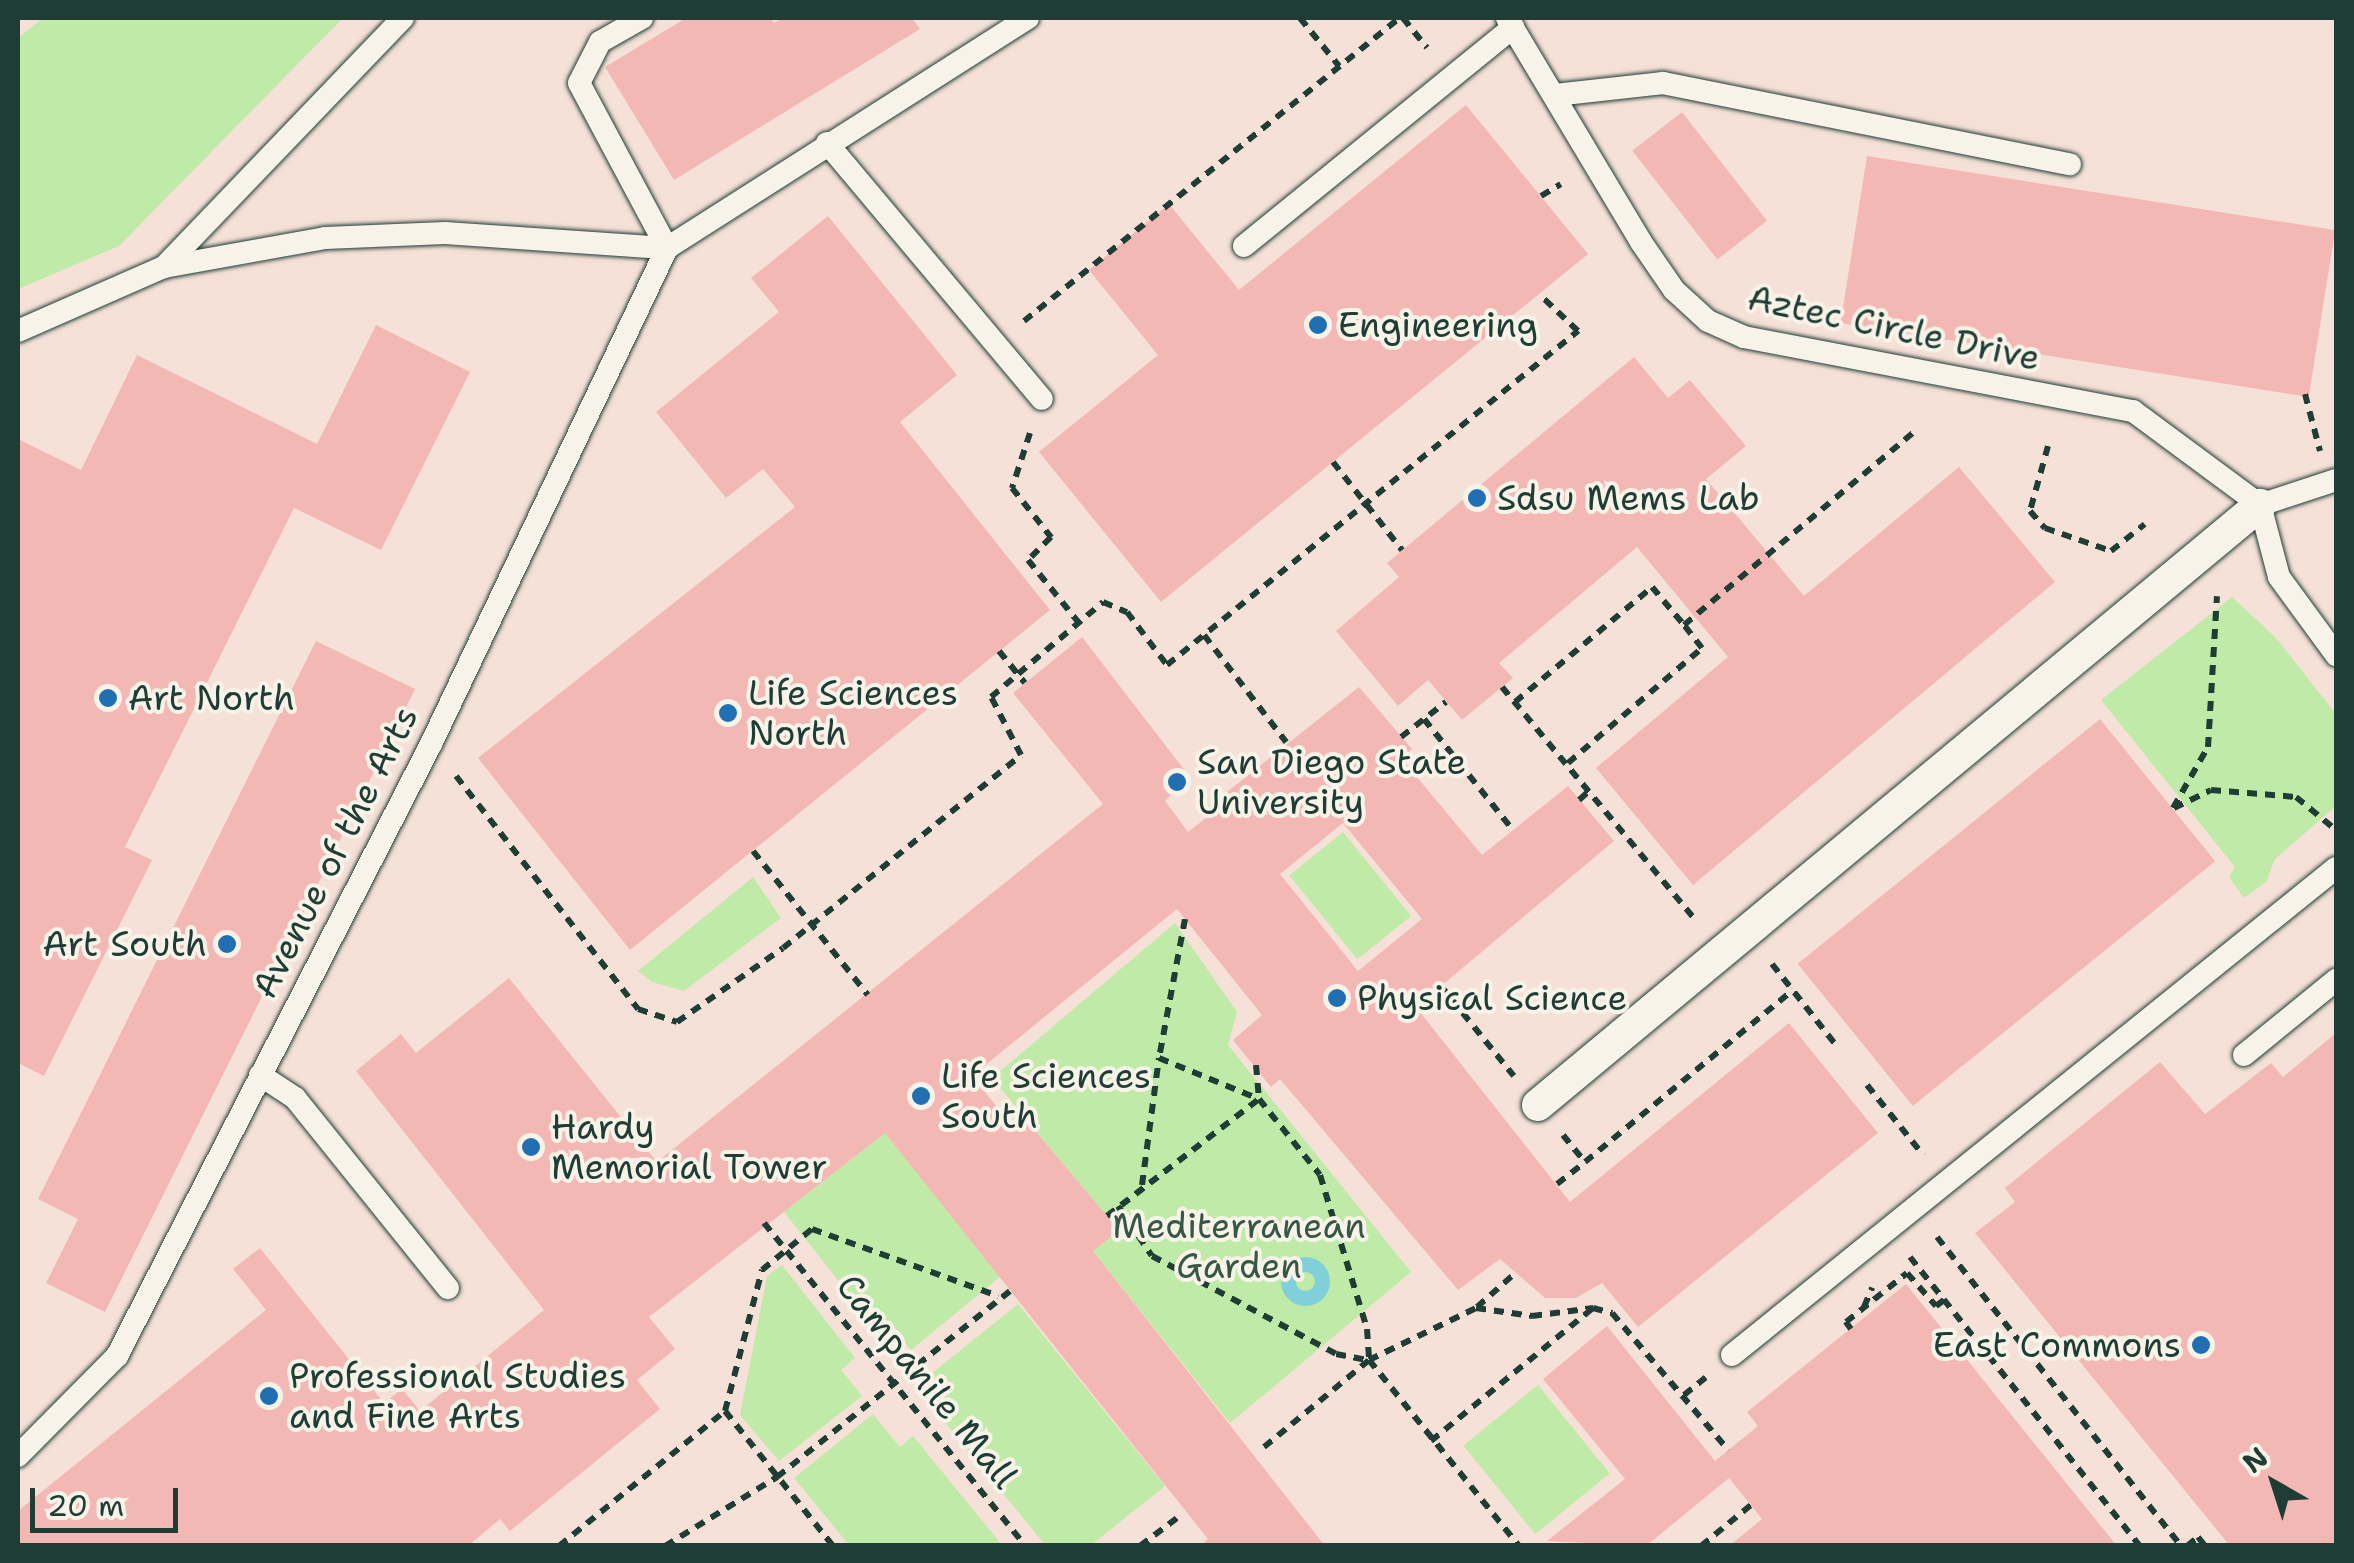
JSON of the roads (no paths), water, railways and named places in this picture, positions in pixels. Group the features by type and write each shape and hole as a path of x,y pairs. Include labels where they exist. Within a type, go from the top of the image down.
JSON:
{"street":[{"path":"1538,1105 2260,505"}],"lane":[{"path":"164,266 404,18"},
{"path":"642,18 600,42 579,83 668,248"},
{"path":"18,331 164,266 326,238 444,233 668,248 826,143 1028,18"},
{"path":"1244,246 1510,22"},
{"name":"Aztec Circle Drive","path":"1510,22 1663,274 1708,321 1744,337 2133,411 2260,505"},
{"path":"1554,95 1663,83 2070,164"},
{"path":"826,143 1042,399"},
{"name":"Avenue of the Arts","path":"18,1456 117,1356 431,744 668,248"},
{"path":"2332,480 2260,505 2279,577 2336,655"},
{"path":"1732,1355 2336,868"},
{"path":"2244,1055 2336,980"},
{"path":"260,1075 296,1098 448,1288"}],"waterway":[{"path":"1305,1264 1317,1269 1322,1281 1317,1293 1305,1298 1293,1293 1288,1281 1293,1269 1305,1264"}],"place":[{"name":"Engineering","path":"1318,325"},
{"name":"Sdsu Mems Lab","path":"1477,498"},
{"name":"Art North","path":"108,698"},
{"name":"Life Sciences North","path":"728,713"},
{"name":"San Diego State University","path":"1177,782"},
{"name":"Art South","path":"227,944"},
{"name":"Physical Science","path":"1337,998"},
{"name":"Life Sciences South","path":"921,1096"},
{"name":"Hardy Memorial Tower","path":"531,1147"},
{"name":"East Commons","path":"2201,1345"},
{"name":"Professional Studies and Fine Arts","path":"269,1396"}],"park label":[{"name":"Mediterranean Garden","path":"1239,1246"}]}
